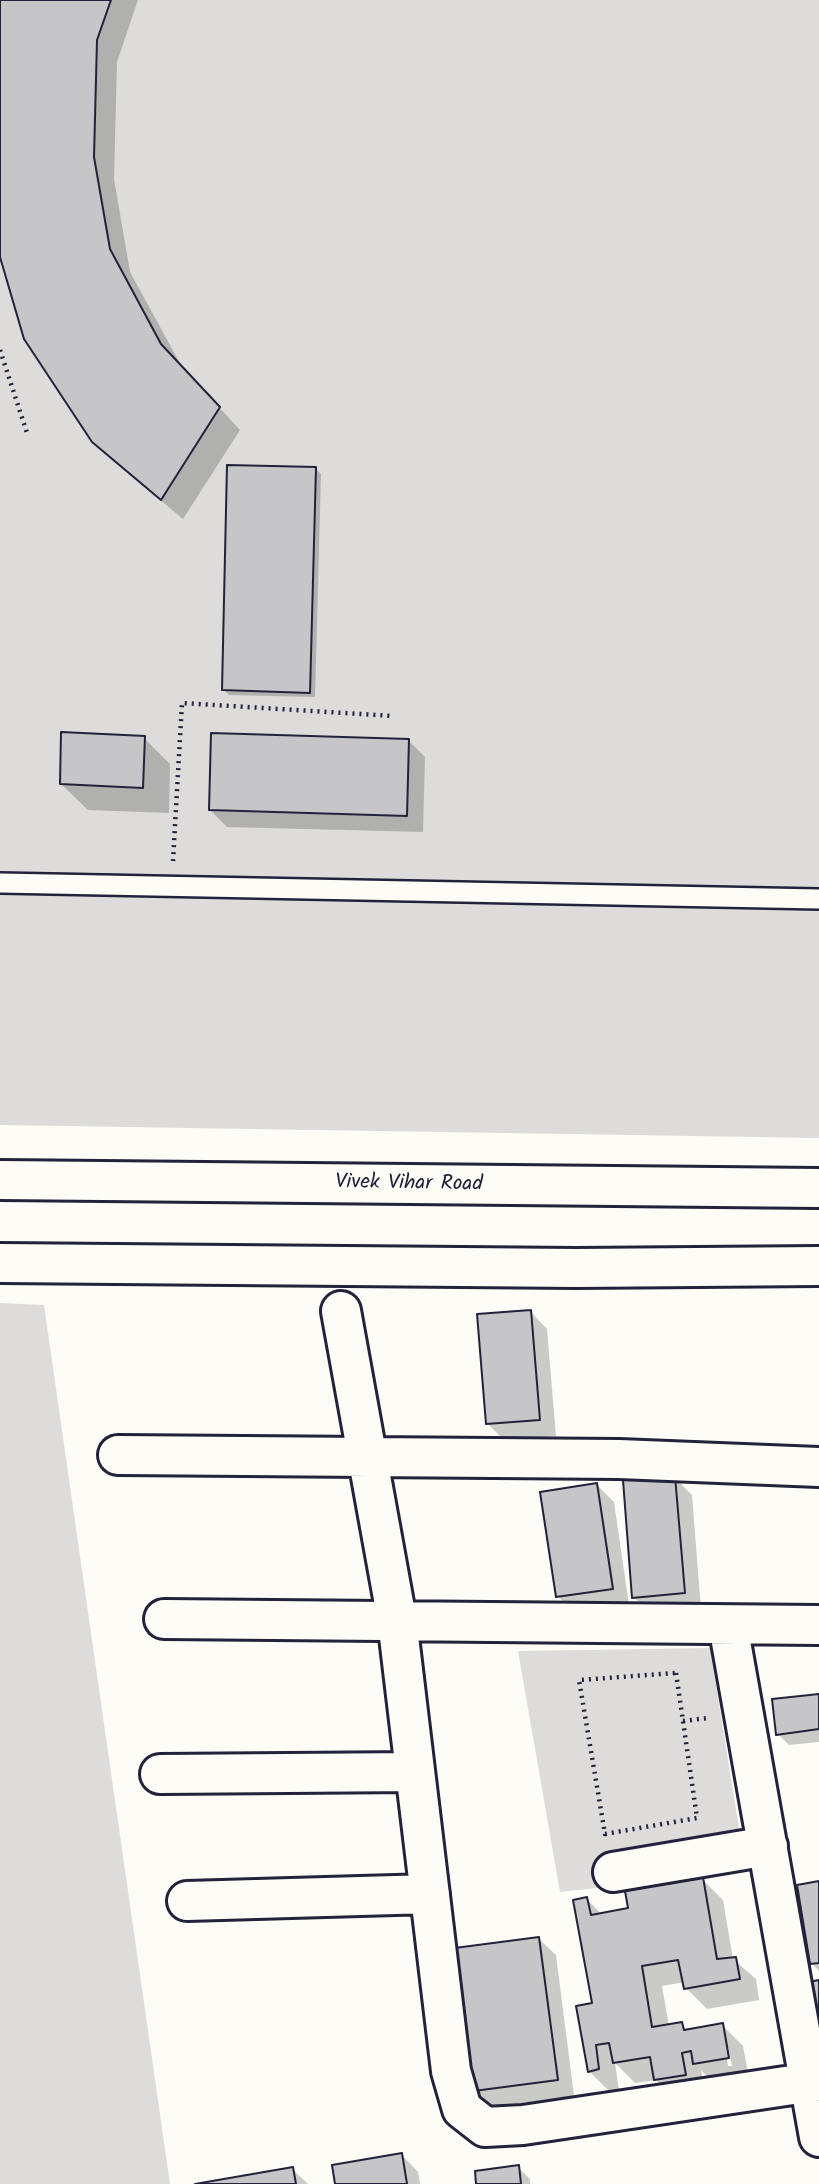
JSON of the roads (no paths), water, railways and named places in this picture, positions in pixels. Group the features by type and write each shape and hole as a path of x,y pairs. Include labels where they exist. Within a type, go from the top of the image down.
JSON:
{"street":[{"name":"Vivek Vihar Road","path":"0,1180 819,1188"},
{"path":"0,1263 576,1268 819,1266"},
{"path":"341,1311 397,1620 451,2071 462,2109 485,2127 523,2125 814,2082"},
{"path":"118,1455 619,1459 819,1467"},
{"path":"164,1619 819,1625"},
{"path":"728,1625 814,2082 819,2137"},
{"path":"160,1774 415,1772"},
{"path":"613,1872 768,1846"},
{"path":"187,1901 430,1894"}],"lane":[{"path":"0,883 819,899"}]}
